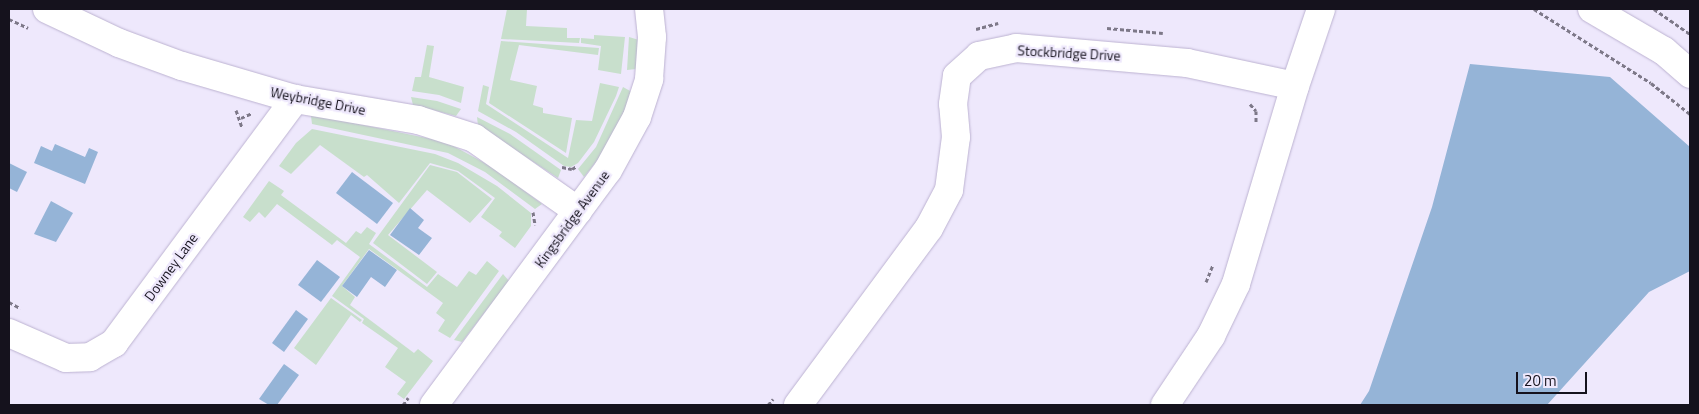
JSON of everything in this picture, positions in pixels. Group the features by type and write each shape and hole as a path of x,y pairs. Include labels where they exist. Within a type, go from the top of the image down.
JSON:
{"street":[{"name":"Kingsbridge Avenue","path":"424,397 578,211 608,170 637,117 650,79 652,37 649,9"},
{"path":"1165,405 1212,336 1236,284 1295,86 1321,9"},
{"path":"1592,9 1664,51 1690,74"},
{"name":"Weybridge Drive","path":"41,20 294,99 418,120 474,138 578,211"},
{"name":"Stockbridge Drive","path":"786,401 929,228 950,190 956,137 953,104 957,76 979,56 1016,48 1096,53 1187,63 1295,86"},
{"name":"Downey Lane","path":"9,333 66,358 90,357 114,343 294,99"}],"path":[{"path":"1534,9 1650,83 1690,114"},
{"path":"1654,9 1690,34"},
{"path":"9,18 41,20"},
{"path":"971,32 979,26 1008,22"},
{"path":"1100,28 1166,34"},
{"path":"1244,100 1253,105 1256,111 1254,127"},
{"path":"234,108 241,118 239,133"},
{"path":"241,118 253,112"},
{"path":"556,163 572,169 581,164"},
{"path":"529,207 535,223 530,232"},
{"path":"1206,284 1216,256"},
{"path":"9,302 24,310"},
{"path":"403,405 424,397"},
{"path":"768,405 786,401"}],"green space":[{"path":"507,9 527,9 526,26 567,28 567,38 580,38 579,43 501,39"},
{"path":"594,35 625,37 621,74 598,70 601,46 581,43 581,38 594,39"},
{"path":"629,37 639,40 636,69 627,70"},
{"path":"501,41 599,48 598,55 519,45 510,80 537,86 533,105 543,108 543,113 572,118 566,153 489,103"},
{"path":"427,45 434,46 429,77 464,87 461,103 439,95 412,91 415,77 421,77"},
{"path":"600,83 619,87 594,142 578,163 571,167 564,166 516,132 478,111 483,85 489,87 486,104 568,158 576,120 592,121"},
{"path":"623,87 632,92 621,122 607,148 584,177 578,169 596,147"},
{"path":"411,97 437,101 461,109 456,116 413,105"},
{"path":"315,115 446,142 494,168 542,204 535,209 485,172 448,153 312,124 311,116"},
{"path":"477,117 510,134 561,170 558,178 478,126"},
{"path":"312,129 435,154 458,163 497,186 531,213 531,226 515,248 499,236 502,232 481,217 495,198 458,171 430,163 399,203 367,175 364,177 320,145 291,174 279,166 296,143"},
{"path":"430,165 457,172 492,199 470,223 427,190 388,235 437,272 427,284 373,243"},
{"path":"269,181 284,191 281,195 346,243 356,231 361,234 367,227 376,233 369,244 427,287 438,274 457,287 469,271 476,275 487,261 499,271 450,338 438,331 445,320 436,313 443,303 369,249 342,286 355,297 350,305 414,353 418,349 433,361 404,399 397,394 406,382 385,367 398,348 362,323 364,319 332,296 360,257 337,240 332,245 277,204 265,218 259,212 250,222 243,217"},
{"path":"503,274 509,281 462,342 454,340"},
{"path":"331,298 362,320 360,322 351,315 316,365 294,348"}],"water":[{"path":"1470,64 1610,77 1690,147 1690,271 1649,292 1547,405 1360,405 1369,391 1432,207"},
{"path":"55,144 85,157 89,148 98,152 85,184 34,163 41,146 52,151"},
{"path":"9,163 27,172 17,192 9,188"},
{"path":"352,172 393,203 377,224 336,193"},
{"path":"51,201 73,213 56,242 34,234"},
{"path":"410,208 424,220 418,228 432,238 419,255 390,235"},
{"path":"369,250 397,270 385,287 371,277 357,297 342,286"},
{"path":"317,260 340,277 321,302 298,285"},
{"path":"296,310 308,319 284,352 272,343"},
{"path":"284,364 299,375 277,405 269,405 259,399"}]}
